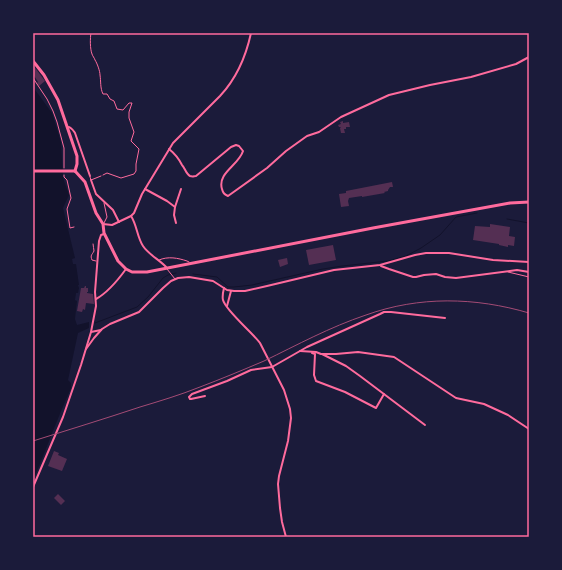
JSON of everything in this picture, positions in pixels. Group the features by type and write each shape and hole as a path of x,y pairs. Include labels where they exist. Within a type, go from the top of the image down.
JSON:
{"main road":[{"path":"33,61 50,85 58,100 77,156 75,171"},
{"path":"33,171 75,171 85,182 96,213 103,224 104,233 118,261 126,270 132,272 147,272 466,211 510,203 529,202"}],"street":[{"path":"103,224 112,225 134,213 140,198 169,149 180,135 214,103 235,78 246,52 251,33"},
{"path":"169,149 183,166 188,175 192,177 196,176 231,147 236,145 239,146 243,151 240,158 226,172 222,179 222,191 228,196 267,168 286,151 307,136 319,132 341,117 389,95 430,85 471,78 516,64 529,57"},
{"path":"66,127 69,126 73,130 90,176"},
{"path":"91,180 96,194 113,210 119,222"},
{"path":"145,189 167,201 174,207"},
{"path":"176,223 174,207 181,189"},
{"path":"131,216 143,246 151,255 167,268"},
{"path":"33,487 63,417 86,350 96,306 95,292 99,241 101,235 104,233"},
{"path":"86,350 96,335 102,330 110,324 138,312 163,288 176,279 189,277 197,278 213,282 231,291 245,291 334,270 380,265 415,255 436,253 456,254 502,261 529,262"},
{"path":"380,265 412,277 436,274 456,278 517,270 529,272"},
{"path":"96,299 101,296 126,270"},
{"path":"224,288 223,300 226,308 256,337 260,343 284,390 290,409 288,441 278,484 282,522 286,537"},
{"path":"226,308 231,291"},
{"path":"204,396 191,399 189,397 192,394 228,381 251,370 272,367 299,351 384,312 445,318"},
{"path":"91,332 102,330"},
{"path":"91,332 92,334 96,335"},
{"path":"299,351 321,354 358,352 394,357 456,398 484,404 508,415 529,428"},
{"path":"311,352 315,354 314,375 316,381 345,392 376,408 384,394"},
{"path":"321,354 346,366 425,425"}],"lane":[{"path":"90,176 91,180 101,176"},
{"path":"103,224 108,217 104,201"},
{"path":"93,244 94,251 91,258 92,260 97,261"},
{"path":"159,260 162,258 176,258 187,261 190,264"},
{"path":"167,268 176,279"},
{"path":"507,271 529,277"}],"path":[{"path":"91,33 92,54 97,62 100,74 101,90 103,94 107,94 110,99 114,101 117,109 123,110 129,103 132,103 129,112 129,118 134,132 131,141 139,149 134,174 121,178 107,173 101,176"},
{"path":"33,78 53,110 62,140 64,148 64,177 67,180 71,198 67,209 67,214 70,228 74,227"}],"shaded area":[{"path":"33,87 52,113 61,142 63,178 69,195 63,208 75,258 72,259 73,264 76,264 79,285 75,300 77,301 75,319 77,325 89,322 89,328 78,333 68,380 71,383 71,388 33,481"}],"building":[{"path":"33,65 45,81 39,86 33,74"},
{"path":"343,121 343,123 349,122 350,127 346,127 346,129 344,129 345,133 341,133 341,127 338,125"},
{"path":"392,182 393,187 390,187 388,191 384,192 385,193 349,198 349,206 341,207 339,194 346,193 346,191"},
{"path":"490,224 510,227 509,236 515,237 514,246 508,245 508,247 473,240 475,226 490,227"},
{"path":"333,245 336,260 309,265 306,250"},
{"path":"287,258 288,264 280,267 278,260"},
{"path":"85,286 88,288 87,293 93,294 94,304 86,303 85,310 83,309 82,312 77,311 81,288 84,288"},
{"path":"54,451 59,453 58,455 67,459 62,471 48,466"},
{"path":"58,494 65,501 61,505 54,498"}],"waterway":[{"path":"193,274 217,277 228,287 234,287 252,285 323,269 388,261 406,256 421,248 440,235 456,217 477,213"},
{"path":"507,219 529,223"},
{"path":"95,323 137,307 148,297 163,278 176,273"}],"railway":[{"path":"33,441 192,390 264,361 340,325 386,309 406,304 447,301 488,304 529,313"}]}
